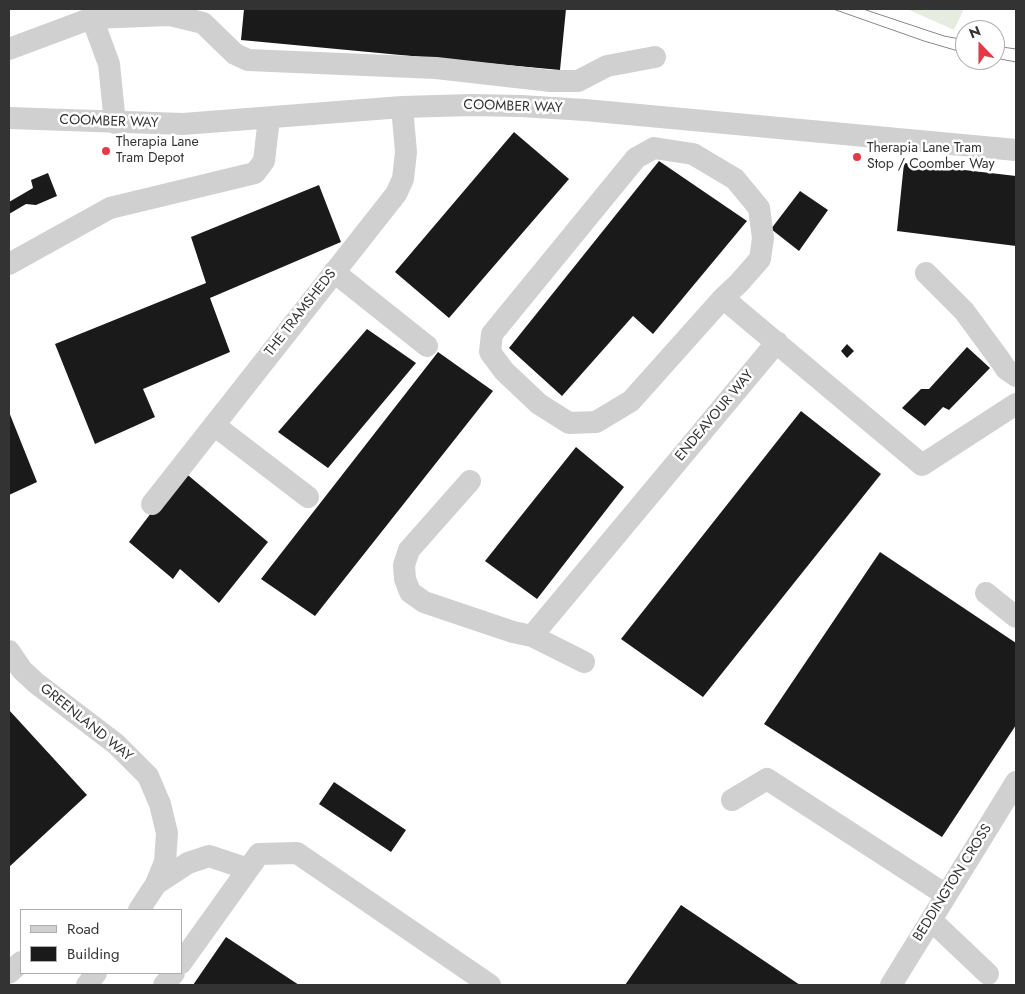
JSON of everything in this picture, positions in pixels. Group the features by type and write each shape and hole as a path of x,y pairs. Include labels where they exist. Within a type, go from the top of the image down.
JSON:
{"street":[{"path":"9,49 92,18 170,15 203,23 235,54 248,60 436,68 551,81 578,80 607,66 656,57"},
{"path":"92,18 109,64 115,122"},
{"name":"COOMBER WAY","path":"9,118 183,124 402,107 472,105 585,110 1016,150"},
{"name":"THE TRAMSHEDS","path":"152,504 396,194 403,179 406,152 402,107"},
{"path":"9,264 110,208 255,174 264,161 269,118"},
{"path":"654,148 693,154 735,179 759,208 763,238 760,259 723,298 631,401 596,422 569,423 539,404 504,371 490,352 492,334 636,158 654,148"},
{"path":"334,272 427,346"},
{"path":"926,272 964,311 1003,364 1016,376"},
{"path":"723,298 922,465 1016,404"},
{"name":"ENDEAVOUR WAY","path":"532,636 777,342"},
{"path":"214,426 308,497"},
{"path":"470,481 409,550 404,565 405,579 410,592 424,602 513,632 532,636 584,662"},
{"path":"986,593 1016,616"},
{"name":"GREENLAND WAY","path":"9,651 22,670 36,683 116,744 148,776 160,804 167,833 165,862 156,884 140,909"},
{"path":"732,800 767,779 946,896"},
{"name":"BEDDINGTON CROSS","path":"890,985 1016,782"},
{"path":"182,962 258,854 297,853 490,985"},
{"path":"156,884 188,863 209,856 248,869"},
{"path":"931,920 988,974"},
{"path":"9,973 20,963"},
{"path":"88,985 95,974"},
{"path":"164,985 173,974"}],"shaded area":[{"path":"907,9 964,9 959,20 955,20 954,30"}],"building":[{"path":"244,9 566,9 560,70 241,40"},
{"path":"514,132 569,179 449,318 395,272"},
{"path":"659,161 747,221 653,334 633,316 562,396 509,348"},
{"path":"904,163 1016,176 1016,246 897,231"},
{"path":"48,173 57,196 36,205 26,204 9,214 9,202 33,188 31,180"},
{"path":"319,185 341,242 210,298 230,352 143,389 155,417 95,444 55,344 206,283 191,237"},
{"path":"800,191 828,210 799,251 771,229"},
{"path":"367,329 416,363 328,468 278,432"},
{"path":"847,344 854,351 847,358 841,351"},
{"path":"967,347 990,368 949,410 943,407 925,426 902,408 921,389 929,389"},
{"path":"438,352 493,391 315,616 261,579"},
{"path":"801,411 881,474 703,697 621,639"},
{"path":"9,412 37,482 9,495"},
{"path":"576,447 624,487 537,599 485,561"},
{"path":"183,471 268,542 219,603 180,569 173,579 129,542"},
{"path":"880,552 1016,643 1016,725 942,837 764,724"},
{"path":"9,710 87,795 9,867"},
{"path":"334,782 406,830 391,852 319,804"},
{"path":"681,905 800,985 625,985"},
{"path":"226,937 299,985 193,985"}],"tram line":[{"path":"833,9 955,50"},
{"path":"863,9 955,38"},
{"path":"1005,47 1016,49"},
{"path":"1005,60 1016,62"}],"place":[{"name":"Therapia Lane Tram Depot","path":"106,151"},
{"name":"Therapia Lane Tram Stop / Coomber Way","path":"857,157"}]}
